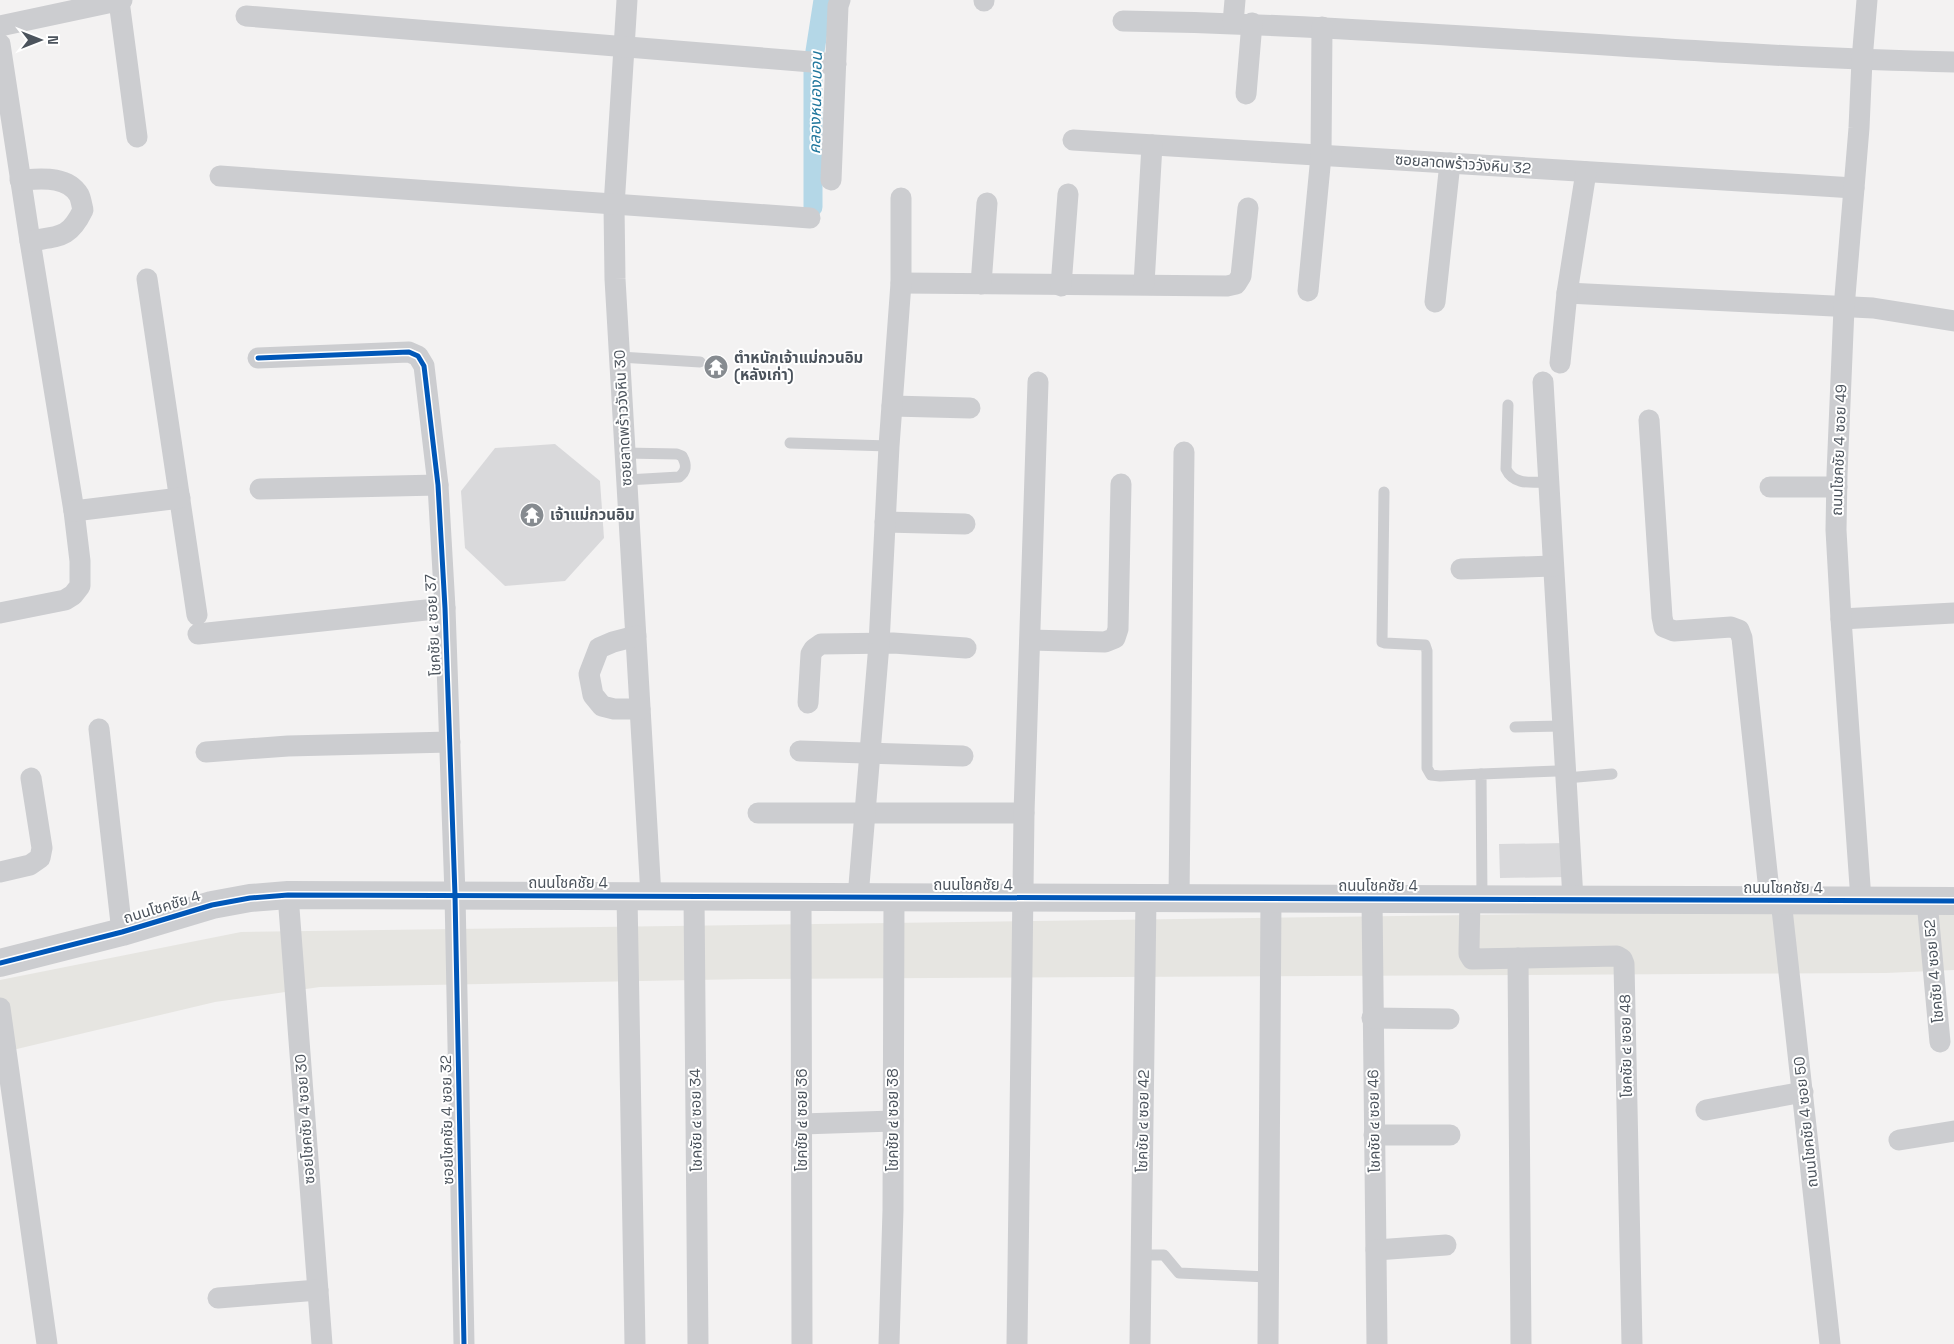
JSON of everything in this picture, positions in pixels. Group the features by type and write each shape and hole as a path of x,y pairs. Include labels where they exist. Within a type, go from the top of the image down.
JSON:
{"street":[{"path":"0,26 52,8 120,0 138,137"},
{"name":"ซอยลาดพร้าววังหิน 30","path":"627,0 614,206 615,279 640,709 635,1344"},
{"path":"831,180 820,63 840,0"},
{"path":"1235,0 1242,23 1246,94"},
{"name":"ถนนโชคชัย 4 ซอย 49","path":"1861,900 1841,619 1836,530 1836,487 1844,308 1859,128 1867,0"},
{"path":"246,16 820,63"},
{"path":"1123,21 1242,23 1862,60 1954,62"},
{"path":"1308,291 1321,156 1322,27"},
{"path":"0,44 20,180 74,511 80,560 80,586 73,596 65,600 0,613"},
{"name":"ซอยลาดพร้าววังหิน 32","path":"1073,140 1854,188"},
{"path":"1144,284 1152,145"},
{"path":"1435,302 1450,163"},
{"path":"1560,363 1567,293 1586,172"},
{"path":"220,176 614,206 810,218"},
{"path":"20,180 51,178 68,184 78,194 83,210 76,224 65,234 30,241"},
{"path":"1061,286 1068,194"},
{"path":"858,897 879,644 889,446 900,283 901,198"},
{"path":"981,284 986,203"},
{"path":"900,283 1061,286 1144,284 1227,286 1236,284 1241,276 1248,208"},
{"path":"147,279 197,624 445,608"},
{"path":"1567,293 1873,308 1954,321"},
{"name":"โชคชัย ๔ ซอย 37","path":"258,358 409,352 418,356 424,366 438,486 445,608 455,895"},
{"path":"1018,1344 1024,813 1038,382"},
{"path":"1543,382 1562,726 1561,774 1573,900"},
{"path":"892,406 970,408"},
{"name":"ถนนโชคชัย 4 ซอย 50","path":"1649,420 1664,627 1674,631 1732,627 1739,630 1742,638 1775,900 1803,1092 1830,1344"},
{"path":"1179,898 1184,452"},
{"path":"1030,640 1105,642 1116,638 1118,629 1120,484"},
{"path":"260,489 438,486"},
{"path":"1770,487 1836,487"},
{"path":"74,511 180,498"},
{"path":"885,522 964,524"},
{"path":"1461,569 1552,566"},
{"path":"1841,619 1954,613"},
{"path":"636,636 599,648 589,674 593,695 602,706 614,710 640,709"},
{"path":"808,703 812,654 814,649 821,644 893,644 966,648"},
{"path":"99,729 122,932"},
{"path":"206,752 298,746 450,742"},
{"path":"800,751 963,756"},
{"path":"0,872 30,866 40,858 42,848 32,778"},
{"path":"758,813 1024,813"},
{"name":"ถนนโชคชัย 4","path":"0,963 122,932 212,905 288,894 1954,901"},
{"name":"ซอยโชคชัย 4 ซอย 30","path":"288,894 322,1344"},
{"name":"ซอยโชคชัย 4 ซอย 32","path":"455,895 464,1344"},
{"name":"โชคชัย ๔ ซอย 34","path":"694,896 698,1344"},
{"name":"โชคชัย ๔ ซอย 36","path":"801,897 802,1344"},
{"name":"โชคชัย ๔ ซอย 38","path":"889,1344 893,1210 894,897"},
{"name":"โชคชัย ๔ ซอย 42","path":"1140,1344 1146,898"},
{"path":"1268,1344 1271,898"},
{"name":"โชคชัย ๔ ซอย 46","path":"1372,899 1377,1344"},
{"name":"โชคชัย ๔ ซอย 48","path":"1476,899 1469,954 1472,958 1617,956 1622,958 1624,964 1632,1344"},
{"name":"โชคชัย 4 ซอย 52","path":"1927,901 1940,1042"},
{"path":"1518,958 1521,1344"},
{"path":"0,1008 48,1344"},
{"path":"1372,1018 1449,1019"},
{"path":"1706,1110 1803,1092"},
{"path":"802,1124 893,1121"},
{"path":"1899,1140 1954,1131"},
{"path":"1374,1135 1450,1135"},
{"path":"1376,1250 1446,1245"},
{"path":"218,1298 318,1290"}],"lane":[{"path":"620,357 700,362"},
{"path":"1508,405 1506,469 1509,476 1519,482 1548,482"},
{"path":"790,443 889,446"},
{"path":"625,453 677,454 682,456 686,467 684,473 679,477 627,480"},
{"path":"1384,492 1382,642 1386,644 1425,646 1427,651 1428,768 1431,775 1612,774"},
{"path":"1515,727 1562,726"},
{"path":"1476,899 1481,774"},
{"path":"1141,1255 1164,1255 1179,1273 1268,1277"}],"shaded area":[{"path":"1954,912 1954,970 1886,973 749,979 320,987 215,1002 0,1053 0,980 241,932 1622,913"}],"building":[{"name":"เจ้าแม่กวนอิม","path":"555,444 600,481 604,538 565,581 505,586 465,548 461,491 495,448"},
{"path":"1566,843 1567,877 1500,878 1499,844"}],"waterway":[{"name":"คลองหนองบอน","path":"813,207 813,64 823,0"}],"cycle path":[{"path":"258,358 409,352 418,356 424,366 438,485 445,608 455,895 464,1344"},
{"path":"0,963 122,932 212,905 250,898 288,895 1954,901"}],"place":[{"name":"ตำหนักเจ้าแม่กวนอิม (หลังเก่า)","path":"716,367"},
{"name":"เจ้าแม่กวนอิม","path":"532,515"}]}
